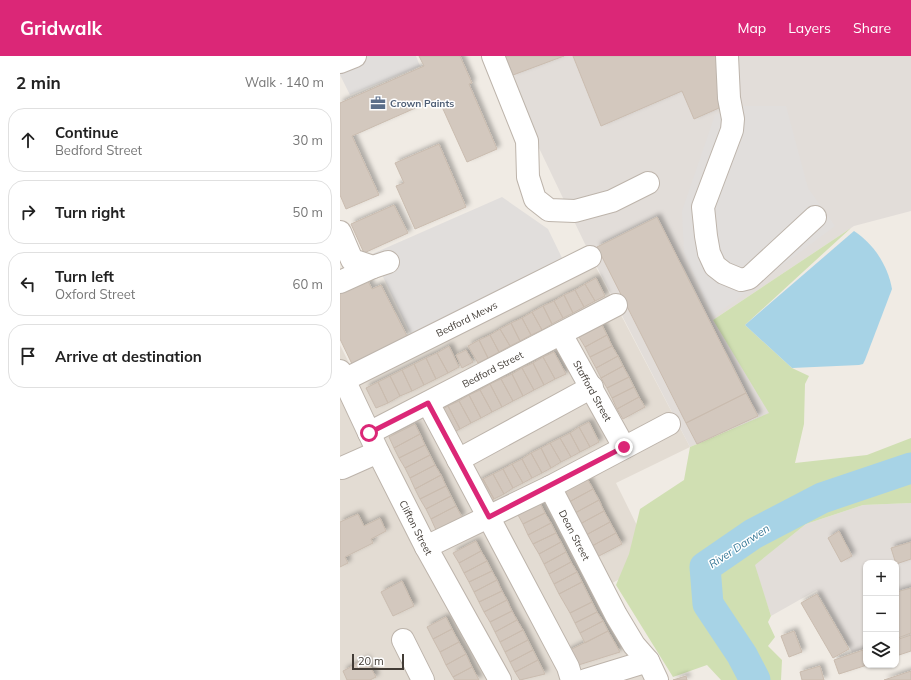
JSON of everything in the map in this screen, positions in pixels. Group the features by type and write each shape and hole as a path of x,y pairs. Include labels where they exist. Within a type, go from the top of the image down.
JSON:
{"street":[{"path":"340,62 355,56"},
{"path":"493,56 527,141 528,177 535,199 549,210 575,211 612,201 648,183"},
{"path":"727,56 729,98 733,119 732,130 703,207 709,253 715,266 724,273 741,280 749,278 815,217"},
{"path":"340,232 352,260 380,264 340,282"},
{"name":"Bedford Mews","path":"342,376 590,258"},
{"name":"Bedford Street","path":"342,468 428,403 616,305"},
{"name":"Stafford Street","path":"561,334 624,447"},
{"name":"Clifton Street","path":"342,376 426,547 500,680"},
{"path":"458,460 592,388"},
{"path":"428,403 568,667 572,680"},
{"path":"426,547 550,487 669,424"},
{"name":"Dean Street","path":"550,487 601,583 616,615 634,646 653,671"},
{"path":"403,640 423,680"},
{"path":"586,680 653,671"}],"shaded area":[{"path":"340,56 416,56 420,66 350,95 340,75"},
{"path":"495,56 911,56 911,211 854,226 713,320 770,413 690,447 585,244"},
{"path":"740,106 786,106 808,188 835,226 713,317 684,252 682,211 715,115"},
{"path":"502,197 548,229 563,260 411,335 372,254"},
{"path":"587,250 690,447 616,483 654,560 607,586 656,680 340,680 340,345 351,367"},
{"path":"911,503 911,633 899,637 899,560 863,560 863,649 852,652 817,590 771,616 754,565 806,524 863,505"}],"green space":[{"path":"851,228 745,325 792,368 809,376 805,384 804,424 795,463 867,455 911,438 911,459 818,491 750,528 701,566 705,606 746,680 721,680 707,665 673,677 616,585 629,554 640,509 684,480 690,447 769,413 713,320"},
{"path":"911,477 911,503 863,505 806,524 755,565 771,616 768,622 775,637 768,646 782,660 781,680 762,680 740,642 713,603 710,569 756,538 828,503"}],"water":[{"path":"854,231 868,242 879,256 887,272 892,289 865,360 863,364 859,365 792,368 745,325"}],"building":[{"path":"419,56 460,56 472,83 469,84 497,149 467,162 438,98 352,136 379,195 346,209 340,195 340,103 424,66"},
{"path":"505,56 564,56 513,75"},
{"path":"573,56 717,56 719,108 694,119 682,91 601,126"},
{"path":"439,144 466,207 415,229 396,186 404,183 395,163"},
{"path":"394,205 408,233 364,253 351,224"},
{"path":"657,217 746,393 686,423 597,247"},
{"path":"366,277 372,289 381,285 407,336 352,364 340,339 340,290"},
{"path":"596,278 605,296 595,301 585,284"},
{"path":"585,284 595,301 584,307 575,290"},
{"path":"575,290 584,307 573,313 564,295"},
{"path":"564,295 573,313 563,318 554,301"},
{"path":"554,301 563,318 552,324 543,306"},
{"path":"543,306 552,324 542,330 532,312"},
{"path":"532,312 542,330 531,335 522,318"},
{"path":"522,318 531,335 520,341 511,323"},
{"path":"511,323 520,341 510,346 500,329"},
{"path":"602,325 607,335 585,347 579,337"},
{"path":"500,329 510,346 499,352 490,335"},
{"path":"490,335 499,352 488,358 479,340"},
{"path":"607,335 612,346 590,357 585,347"},
{"path":"479,340 488,358 478,363 468,346"},
{"path":"449,346 459,367 448,373 437,353"},
{"path":"612,346 618,356 596,368 590,357"},
{"path":"466,350 473,362 462,368 456,355"},
{"path":"554,352 566,374 555,379 543,357"},
{"path":"437,353 448,373 436,379 426,358"},
{"path":"618,356 623,366 601,378 596,368"},
{"path":"543,357 555,379 544,385 533,363"},
{"path":"426,358 436,379 424,385 414,364"},
{"path":"533,363 544,385 534,390 522,368"},
{"path":"414,364 424,385 412,391 402,370"},
{"path":"623,366 629,377 607,388 601,378"},
{"path":"522,368 534,390 523,396 512,374"},
{"path":"402,370 412,391 400,396 390,376"},
{"path":"512,374 523,396 513,401 501,379"},
{"path":"390,376 400,396 388,403 378,382"},
{"path":"629,377 634,387 612,398 607,388"},
{"path":"501,379 513,401 502,407 490,384"},
{"path":"378,382 388,403 376,408 366,388"},
{"path":"490,384 502,407 492,412 480,390"},
{"path":"634,387 639,397 617,409 612,398"},
{"path":"480,390 492,412 481,418 469,395"},
{"path":"746,393 758,416 697,444 686,423"},
{"path":"469,395 481,418 471,423 459,401"},
{"path":"639,397 645,407 623,419 617,409"},
{"path":"459,401 471,423 460,429 448,406"},
{"path":"448,406 460,429 450,434 438,412"},
{"path":"589,422 599,442 590,447 579,427"},
{"path":"415,424 420,434 394,448 389,437"},
{"path":"579,427 590,447 580,452 570,433"},
{"path":"570,433 580,452 571,457 560,438"},
{"path":"420,434 425,445 399,458 394,448"},
{"path":"560,438 571,457 561,462 550,443"},
{"path":"550,443 561,462 551,468 541,448"},
{"path":"425,445 430,455 405,468 399,458"},
{"path":"541,448 551,468 542,473 531,453"},
{"path":"531,453 542,473 532,478 522,459"},
{"path":"430,455 435,465 410,478 405,468"},
{"path":"522,459 532,478 523,483 512,464"},
{"path":"512,464 523,483 513,488 503,469"},
{"path":"435,465 441,475 415,489 410,478"},
{"path":"503,469 513,488 504,494 493,474"},
{"path":"493,474 504,494 494,499 483,479"},
{"path":"441,475 446,486 420,499 415,489"},
{"path":"587,478 593,489 569,502 563,490"},
{"path":"483,479 494,499 484,504 474,485"},
{"path":"446,486 451,496 426,509 420,499"},
{"path":"593,489 599,500 575,513 569,502"},
{"path":"451,496 456,506 431,519 426,509"},
{"path":"599,500 604,511 580,524 575,513"},
{"path":"540,503 545,513 523,524 518,515"},
{"path":"456,506 462,517 436,530 431,519"},
{"path":"604,511 610,522 586,535 580,524"},
{"path":"545,513 551,523 528,535 523,524"},
{"path":"358,514 364,526 380,518 386,531 371,539 373,543 345,557 348,563 340,567 340,522"},
{"path":"610,522 616,533 592,546 586,535"},
{"path":"551,523 556,533 533,544 528,535"},
{"path":"839,531 852,556 841,562 828,538"},
{"path":"556,533 561,542 539,554 533,544"},
{"path":"616,533 622,544 597,557 592,546"},
{"path":"476,541 481,551 459,563 453,553"},
{"path":"561,542 566,552 544,564 539,554"},
{"path":"911,542 911,559 899,563 899,560 895,560 891,548"},
{"path":"481,551 487,561 464,573 459,563"},
{"path":"566,552 571,562 549,574 544,564"},
{"path":"487,561 492,571 469,582 464,573"},
{"path":"571,562 577,572 554,584 549,574"},
{"path":"492,571 497,580 474,592 469,582"},
{"path":"577,572 582,582 559,594 554,584"},
{"path":"497,580 502,591 479,602 474,592"},
{"path":"402,581 414,606 393,616 381,592"},
{"path":"582,582 592,602 570,613 559,594"},
{"path":"911,588 911,633 899,638 899,596 899,591"},
{"path":"502,591 507,600 484,612 479,602"},
{"path":"817,594 849,649 833,658 801,603"},
{"path":"507,600 512,611 490,622 484,612"},
{"path":"592,602 597,612 575,623 570,613"},
{"path":"512,611 517,620 495,632 490,622"},
{"path":"597,612 603,621 580,633 575,623"},
{"path":"446,617 452,629 433,639 427,627"},
{"path":"517,620 523,630 500,642 495,632"},
{"path":"603,621 608,631 585,643 580,633"},
{"path":"452,629 459,642 440,652 433,639"},
{"path":"523,630 528,640 505,652 500,642"},
{"path":"608,631 620,652 572,667 566,652"},
{"path":"794,631 802,652 789,657 781,636"},
{"path":"911,635 911,651 899,655 899,639"},
{"path":"528,640 533,650 510,662 505,652"},
{"path":"459,642 466,654 446,665 440,652"},
{"path":"533,650 538,660 515,672 510,662"},
{"path":"863,650 863,666 839,674 834,660"},
{"path":"466,654 472,667 453,677 446,665"},
{"path":"366,659 376,677 370,680 347,680 343,671"},
{"path":"538,660 545,674 520,680 515,672"},
{"path":"820,666 824,680 802,680 800,672"},
{"path":"472,667 479,680 455,680 453,677"},
{"path":"911,671 911,680 884,680"},
{"path":"686,676 687,680 673,680"}],"waterway":[{"name":"River Darwen","path":"755,680 742,655 708,604 705,567 753,534 822,498 911,468"}],"place":[{"name":"Crown Paints","path":"378,103"}],"route":[{"path":"369,433 428,403 489,517 550,487 624,447"}]}
